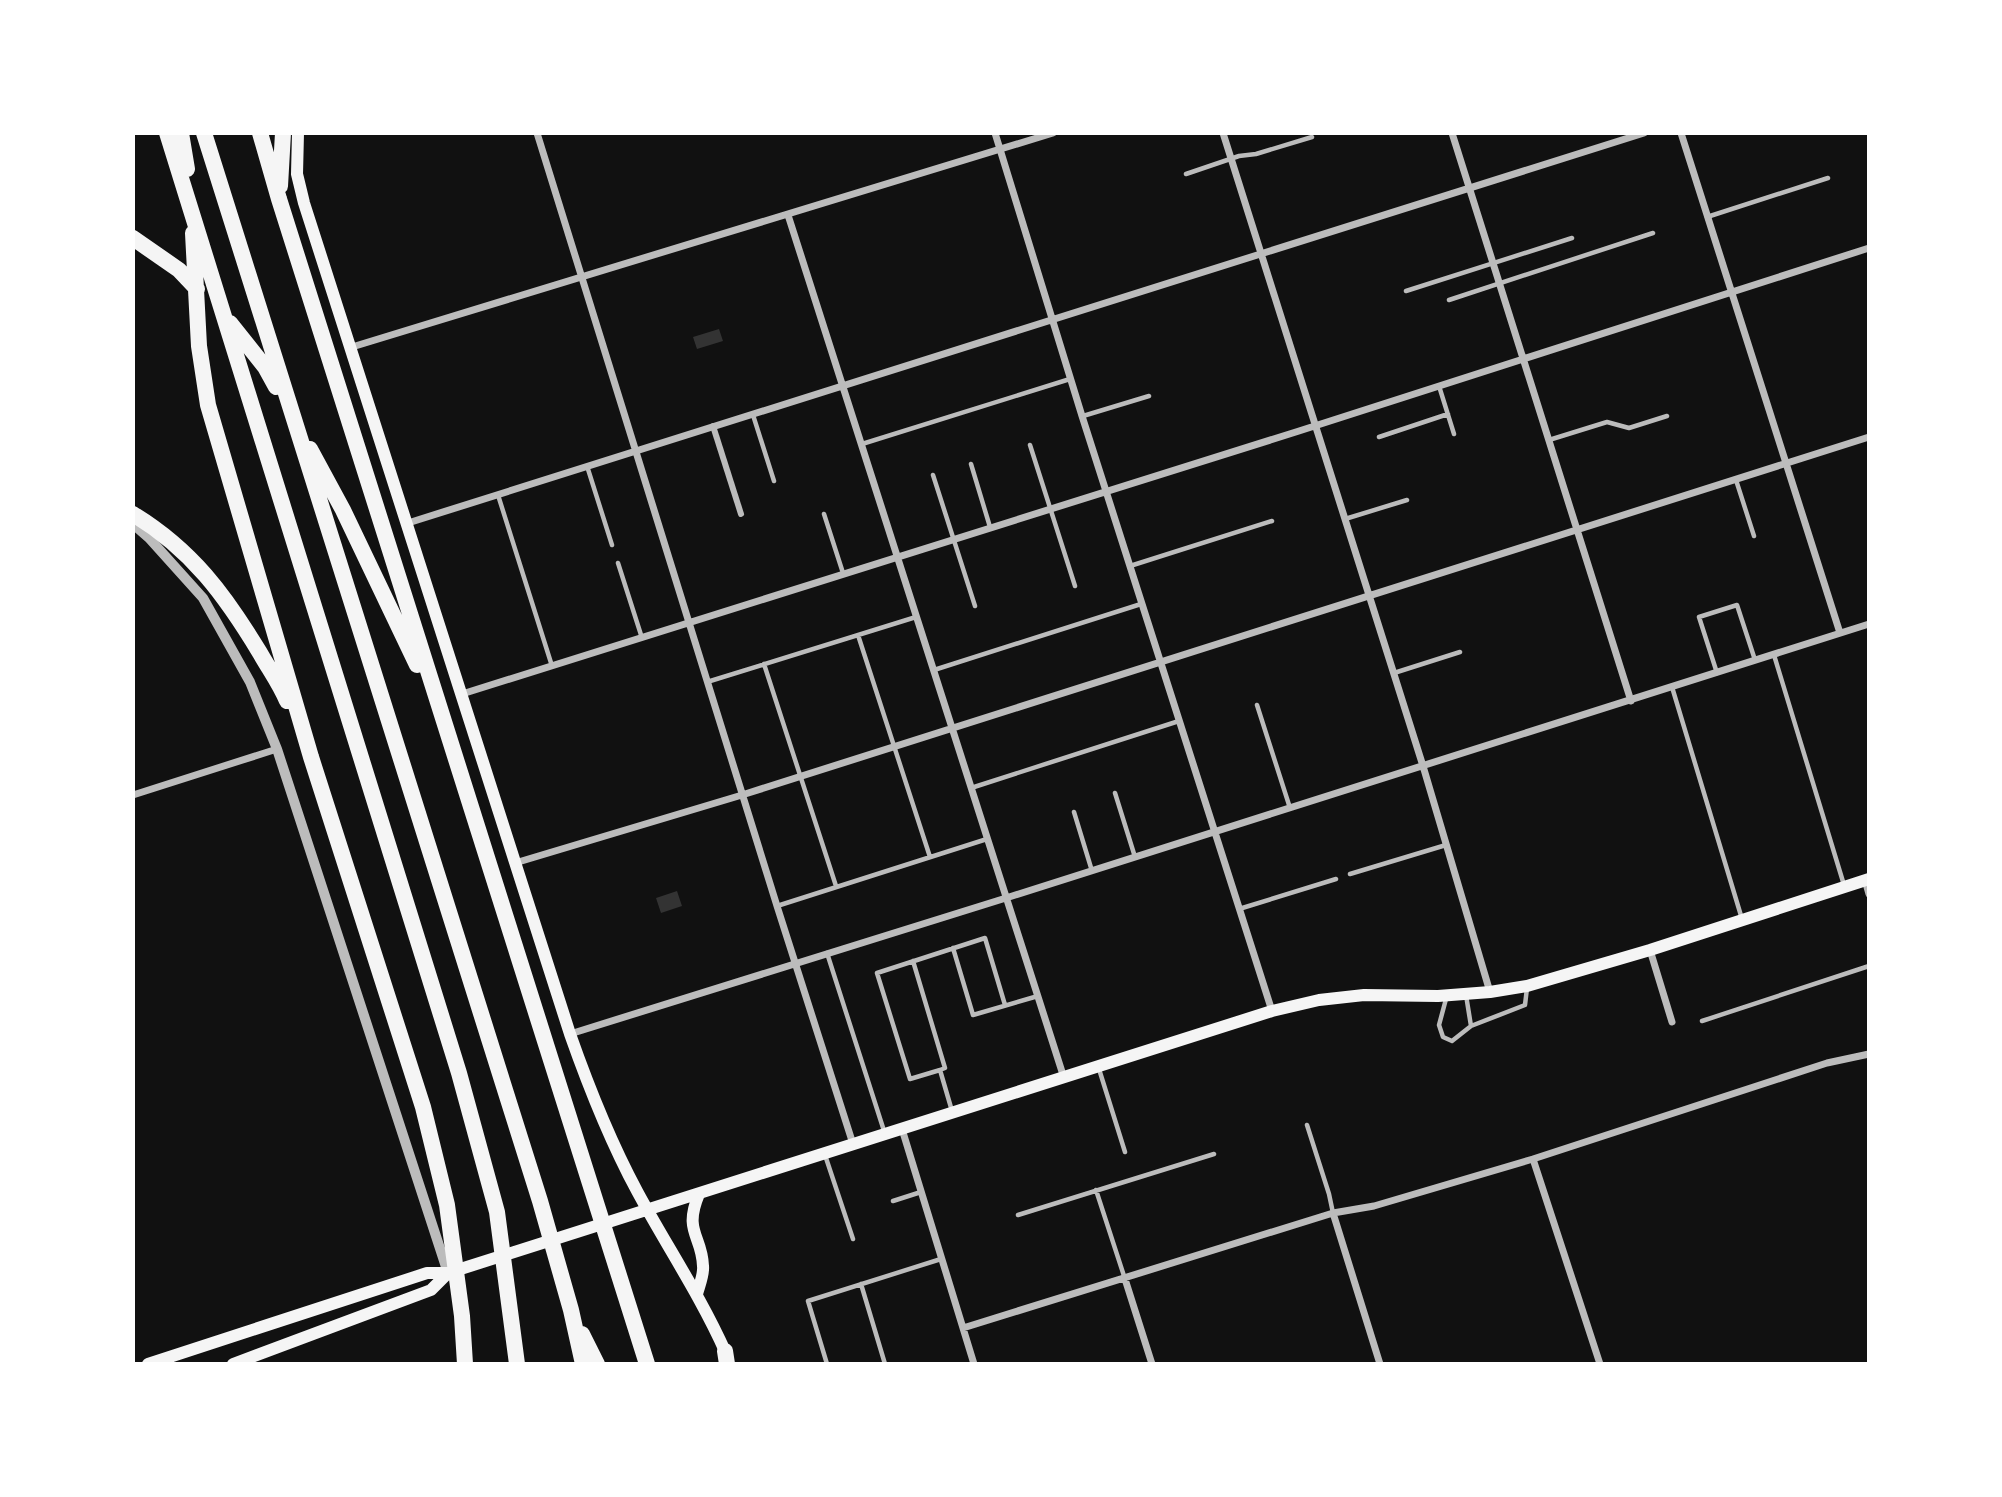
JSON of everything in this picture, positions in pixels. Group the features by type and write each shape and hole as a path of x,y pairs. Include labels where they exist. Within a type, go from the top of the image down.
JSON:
{"highway":[{"path":"167,133 459,1073 497,1212 517,1364"},
{"path":"181,133 191,200 199,346 208,405 311,757 423,1107 447,1205 462,1316 465,1364"},
{"path":"204,133 540,1201 583,1364"},
{"path":"260,133 646,1364"},
{"path":"279,199 283,133"},
{"path":"133,238 179,270 238,331 265,367 343,510 442,717"},
{"path":"133,514 150,524 192,558 233,608 283,691 311,757"},
{"path":"570,1310 589,1364"},
{"path":"570,1310 597,1364"}],"main road":[{"path":"298,133 297,174 570,1034 609,1135 648,1211 697,1294 728,1360"},
{"path":"148,1364 426,1273 448,1273 699,1195 1272,1011 1319,1000 1364,995 1466,994 1527,986 1650,950 1867,879"},
{"path":"697,1294 704,1270 693,1229 692,1213 699,1195"},
{"path":"233,1364 431,1290 448,1273"},
{"path":"267,1326 275,1348"}],"street":[{"path":"537,133 706,682 853,1145"},
{"path":"995,133 1082,416 1272,1011"},
{"path":"352,347 1053,133"},
{"path":"1223,133 1423,766 1490,992"},
{"path":"1452,133 1631,701"},
{"path":"408,523 1644,133"},
{"path":"1681,133 1840,633"},
{"path":"788,215 1064,1078"},
{"path":"462,694 897,555 1315,426 1869,248"},
{"path":"713,426 741,514"},
{"path":"515,863 742,795 1869,437"},
{"path":"133,524 203,598 250,682 277,749 448,1273"},
{"path":"570,1034 1869,624"},
{"path":"133,795 277,749"},
{"path":"1867,879 1869,894"},
{"path":"1650,950 1672,1022"},
{"path":"963,1328 1333,1213 1374,1206 1533,1159 1827,1063 1869,1054"},
{"path":"902,1129 974,1364"},
{"path":"1533,1159 1600,1364"},
{"path":"1333,1213 1380,1364"},
{"path":"1125,1279 1152,1364"}],"lane":[{"path":"1186,174 1312,137"},
{"path":"1707,217 1828,178"},
{"path":"1449,300 1653,233"},
{"path":"1406,291 1572,238"},
{"path":"862,444 1071,379"},
{"path":"1439,386 1454,433"},
{"path":"1082,416 1149,396"},
{"path":"752,413 774,481"},
{"path":"1379,437 1448,414"},
{"path":"1549,440 1606,422 1629,428 1667,416"},
{"path":"1030,445 1075,586"},
{"path":"971,464 990,527"},
{"path":"587,466 612,545"},
{"path":"933,475 975,606"},
{"path":"1736,480 1754,536"},
{"path":"498,494 552,666"},
{"path":"1345,519 1407,500"},
{"path":"824,513 843,573"},
{"path":"1130,566 1272,521"},
{"path":"618,563 642,638"},
{"path":"934,670 1142,603"},
{"path":"1717,673 1699,617 1724,609 1737,605 1755,661"},
{"path":"706,682 916,616"},
{"path":"858,635 930,857"},
{"path":"1394,673 1460,652"},
{"path":"1774,655 1845,886"},
{"path":"764,664 836,886"},
{"path":"1672,687 1742,920"},
{"path":"1257,705 1290,808"},
{"path":"971,788 1180,721"},
{"path":"1115,793 1135,857"},
{"path":"1074,812 1092,871"},
{"path":"776,906 987,838"},
{"path":"1350,874 1446,845"},
{"path":"1239,909 1336,878"},
{"path":"913,961 945,1068 910,1079 877,973 913,961 953,948 985,938 1004,1005"},
{"path":"953,948 973,1015 1038,996"},
{"path":"827,953 885,1135"},
{"path":"1702,1021 1869,966"},
{"path":"1447,995 1439,1025 1443,1037 1452,1041 1471,1026 1525,1005 1527,986"},
{"path":"1466,994 1471,1026"},
{"path":"1098,1067 1125,1152"},
{"path":"940,1070 953,1113"},
{"path":"1307,1125 1333,1213"},
{"path":"825,1154 853,1239"},
{"path":"1018,1214 1214,1154"},
{"path":"1096,1190 1125,1279"},
{"path":"893,1201 921,1192"},
{"path":"827,1364 808,1301 942,1259"},
{"path":"861,1284 885,1364"}],"shaded area":[{"path":"719,329 723,341 697,349 693,337"},
{"path":"677,891 682,906 661,913 656,898"}]}
